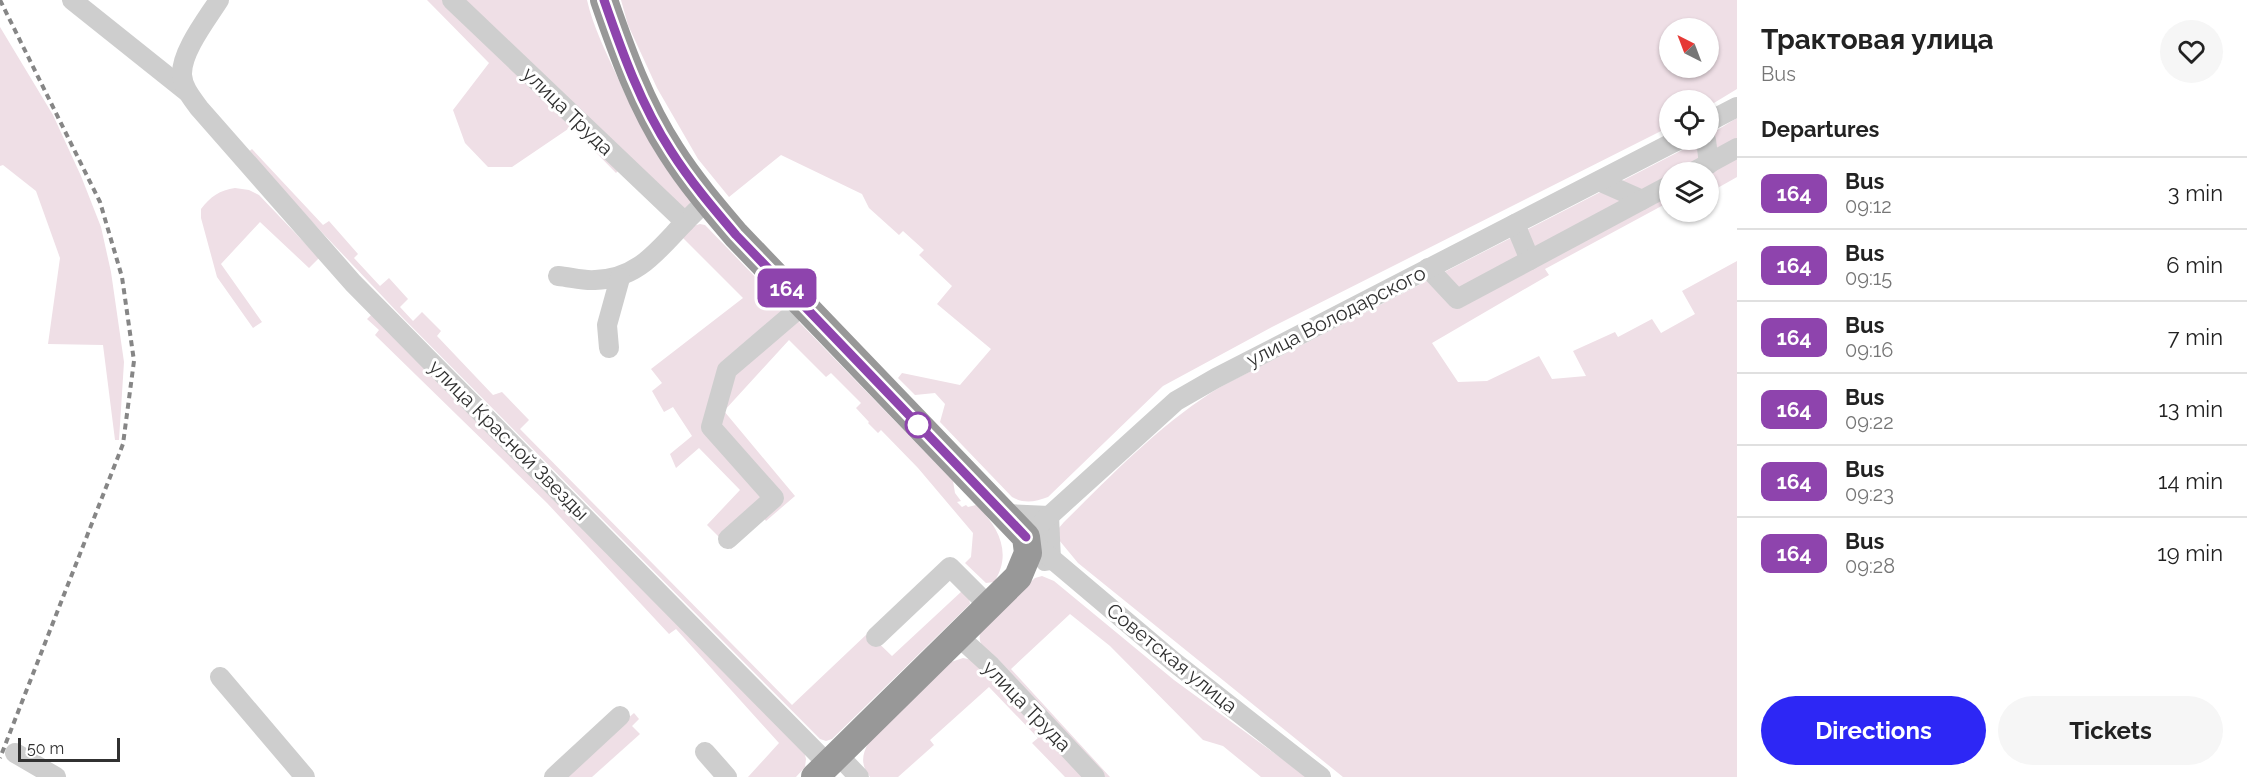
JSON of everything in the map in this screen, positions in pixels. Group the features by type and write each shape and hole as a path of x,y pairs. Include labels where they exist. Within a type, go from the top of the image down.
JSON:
{"highway":[{"path":"604,0 622,50 649,112 670,150 707,200 736,235 803,306 1026,537 1028,553 1018,577 827,765"}],"street":[{"name":"улица Красной Звезды","path":"72,0 186,91 352,283 827,765 859,777"},
{"path":"186,91 182,74 188,50 219,0"},
{"name":"улица Труда","path":"452,0 685,222"},
{"path":"1719,116 1737,107"},
{"path":"1712,162 1737,148"},
{"name":"улица Володарского","path":"1026,537 1176,401 1216,378 1659,150"},
{"path":"1599,181 1642,200"},
{"path":"1428,268 1457,299 1659,191"},
{"path":"558,276 593,280 620,278 643,265 707,200"},
{"path":"1515,224 1530,260"},
{"path":"609,348 607,325 620,278"},
{"path":"728,539 774,498 711,427 727,370 803,306"},
{"path":"1005,514 1049,516 1052,560 1022,567"},
{"name":"Советская улица","path":"1026,537 1174,662 1321,777"},
{"path":"876,637 950,567 989,606"},
{"name":"улица Труда","path":"958,636 991,666 1095,777"},
{"path":"220,677 305,777"},
{"path":"554,777 620,716"},
{"path":"705,752 727,777"},
{"path":"15,753 50,775"}],"shaded area":[{"path":"427,0 587,0 600,38 640,125 668,171 691,201 685,213 620,169 616,173 571,127 512,167 488,167 465,143 453,110 489,63"},
{"path":"621,0 1737,0 1737,89 1719,100 1719,90 1659,90 1659,132 1272,327 1163,386 1048,497 1034,501 1012,497 940,422 945,404 935,393 915,395 898,378 902,373 960,385 991,349 937,304 952,286 919,255 924,250 903,231 899,235 869,208 862,194 781,155 729,197 698,159 657,88 628,25"},
{"path":"0,27 53,115 101,227 111,272 124,362 119,440 115,440 103,345 48,344 60,258 36,191 3,165 0,166"},
{"path":"1737,118 1737,177 1719,187 1719,162 1659,162 1659,207 1545,269 1549,275 1432,343 1458,382 1487,381 1539,356 1552,379 1586,376 1573,351 1615,332 1618,337 1652,319 1661,333 1695,314 1682,291 1737,261 1737,777 1343,777 1078,563 1059,540 1058,529 1120,467 1179,416 1222,386 1682,150 1719,150 1719,129"},
{"path":"252,149 323,225 329,221 358,254 354,258 380,286 389,278 408,299 400,307 413,321 422,312 441,331 437,336 493,395 502,392 529,420 520,429 792,705 868,633 892,656 962,591 969,597 970,604 832,739 826,741 820,739 402,317 247,153"},
{"path":"235,188 249,190 259,195 319,258 309,268 260,222 221,264 262,322 253,328 217,277 201,218 201,209 212,198 220,192"},
{"path":"705,225 953,481 955,493 961,501 957,502 962,507 976,505 984,513 996,531 1002,550 1000,571 994,582 986,583 965,563 971,557 973,533 918,468 881,430 878,433 868,423 856,408 861,403 831,373 826,377 789,340 724,411 795,496 766,521 763,517 731,549 707,525 740,490 699,448 676,468 670,454 692,436 673,407 664,412 652,391 662,383 651,369 743,298 680,235 690,227"},
{"path":"373,313 804,751 805,767 796,777 748,777 779,743 676,629 669,634 547,503 375,335 379,330 367,319"},
{"path":"1042,576 1054,581 1174,680 1307,777 1261,777 1223,746 1203,740 1110,646 1070,614 1011,669 1110,777 1105,777 988,655 981,644 980,633 984,625 1035,578"},
{"path":"963,658 973,660 1087,777 1065,777 1032,743 1038,738 989,687 930,740 934,745 898,777 870,777 863,760 869,742 951,662"},
{"path":"634,713 639,719 632,726 640,734 592,777 561,777"}],"railway":[{"path":"0,0 100,202 122,277 134,361 123,444 0,758"}],"bus line":[{"name":"164","path":"604,0 645,105 683,169 736,235 1026,537"}]}
